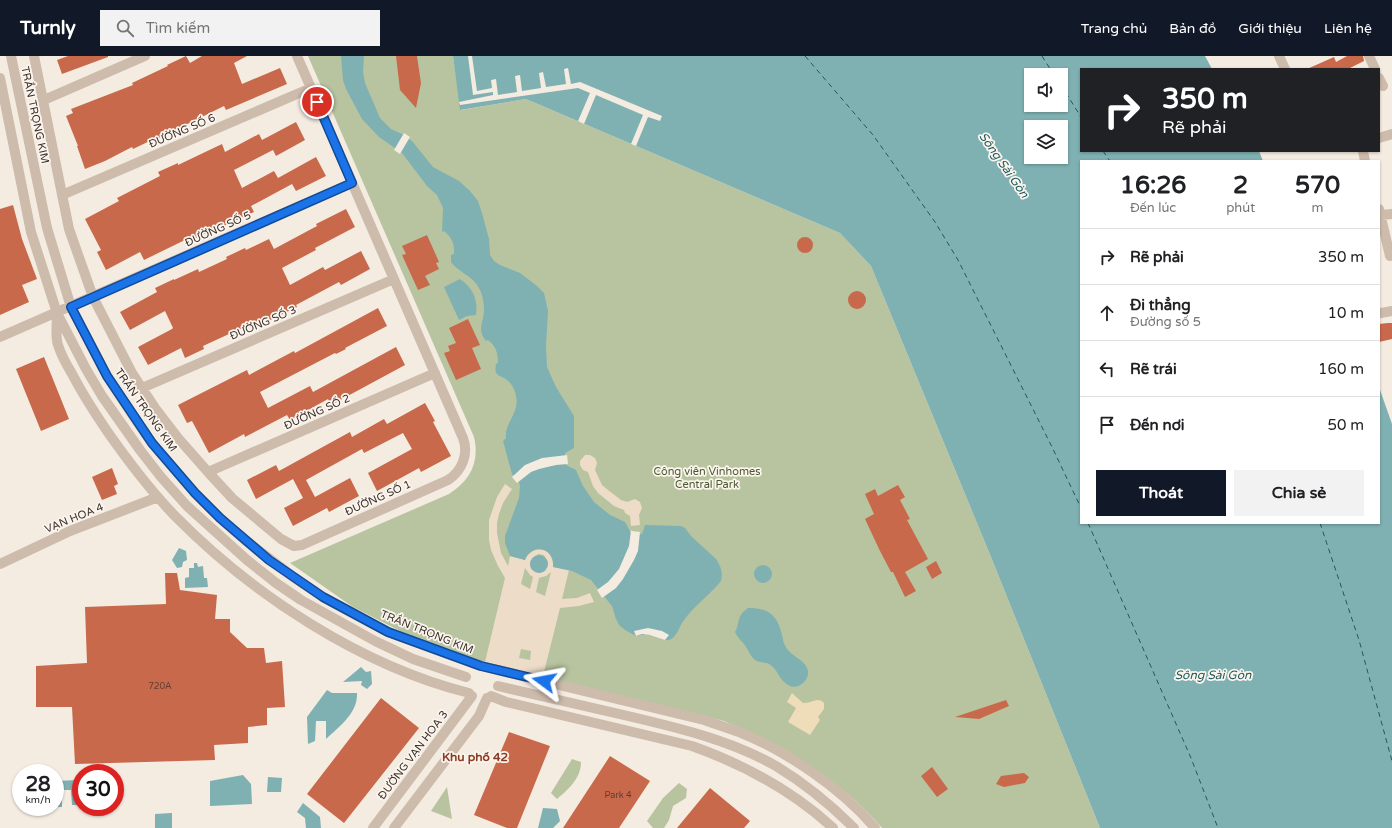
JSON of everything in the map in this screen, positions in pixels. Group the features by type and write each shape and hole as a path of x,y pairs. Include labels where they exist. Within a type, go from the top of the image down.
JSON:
{"street":[{"name":"TRẦN TRỌNG KIM","path":"11,56 47,228 71,307 107,376 152,443 195,493 240,536 292,576 323,597 355,615 400,637 486,668 704,720 740,733 768,746 798,763 840,794 875,828"},
{"path":"34,56 69,229 93,297 132,373 178,438 208,472"},
{"path":"44,100 145,56"},
{"path":"297,56 435,373"},
{"path":"1279,56 1285,68"},
{"path":"1369,56 1375,68"},
{"path":"0,78 31,232 56,313 86,369 118,421 161,477 187,506 215,532 276,583 336,621 394,650 441,669 466,677 466,686 470,694"},
{"name":"ĐƯỜNG SỐ 6","path":"62,196 311,88"},
{"path":"1380,138 1392,134"},
{"name":"ĐƯỜNG SỐ 5","path":"0,337 352,183"},
{"path":"1390,256 1380,212 1392,214"},
{"name":"ĐƯỜNG SỐ 3","path":"142,388 394,279"},
{"path":"1381,313 1392,311"},
{"path":"56,313 57,344 80,388 121,450 158,497 198,539 241,576 316,628 408,673 470,694 476,698 489,697 692,746 727,759 767,779 810,808 833,828"},
{"name":"ĐƯỜNG SỐ 1","path":"208,472 232,498 281,539 294,546 302,545 455,476 464,460 465,444 435,373"},
{"name":"ĐƯỜNG SỐ 2","path":"208,472 435,373"},
{"name":"VẠN HOA 4","path":"0,564 70,531 158,497"},
{"name":"TRẦN TRỌNG KIM","path":"466,677 472,670 486,668"},
{"path":"394,828 479,716 489,697 494,693 498,686 497,676 486,668"},
{"path":"498,686 686,730 719,740 775,766 800,782 829,805 854,828"},
{"name":"ĐƯỜNG VẠN HOA 3","path":"373,828 470,694"}],"green space":[{"name":"Công viên Vinhomes Central Park","path":"308,56 453,56 461,110 526,99 840,233 871,266 991,557 1100,828 882,828 848,794 829,779 789,753 724,721 485,662 410,636 353,607 290,563 449,494 468,477 472,470 476,455 474,437"},
{"path":"572,759 581,762 579,773 574,783 557,799 551,793"},
{"path":"679,783 687,789 686,798 673,806 669,820 664,828 653,828 647,821 663,798"},
{"path":"447,787 452,819 431,811"}],"sand":[{"path":"792,693 803,703 819,700 824,703 824,709 818,717 820,720 810,735 788,722 796,708 787,702"}],"shaded area":[{"path":"585,455 590,455 595,458 597,463 595,470 602,485 621,500 627,502 635,499 640,502 642,508 639,515 640,525 631,526 630,516 625,513 624,510 614,506 598,493 593,486 588,472 583,470 580,465 580,461"},
{"path":"505,484 512,489 503,503 497,523 497,533 501,553 508,566 510,556 525,560 526,556 536,549 545,550 553,559 553,567 569,570 562,599 577,598 590,593 594,602 579,606 560,608 543,676 485,662 505,578 491,550 489,540 489,520 497,497","holes":["538,554 544,555 548,563 545,571 539,573 531,569 530,563","525,568 533,577 530,589 521,584","551,572 545,596 536,592 539,578 546,576","521,649 531,651 530,660 519,658"]}],"water":[{"path":"341,56 364,56 363,72 365,83 380,118 391,129 404,135 412,141 433,167 459,181 470,191 478,201 489,239 490,255 494,261 520,273 544,293 548,311 546,346 547,367 556,387 574,416 574,448 565,453 566,465 576,470 583,486 594,502 610,515 625,522 631,533 642,534 645,525 681,526 685,528 691,536 718,562 722,572 721,581 691,611 671,639 666,640 657,636 649,635 636,636 625,630 619,625 612,606 591,580 572,571 553,567 553,561 547,552 537,549 528,554 525,560 510,556 505,543 505,536 519,498 520,486 519,482 512,474 503,441 506,438 507,428 516,408 517,402 512,385 507,380 497,375 496,364 498,363 498,356 496,350 491,342 488,340 486,341 482,334 481,327 484,308 483,297 474,281 451,262 451,255 454,254 454,247 447,233 444,231 442,232 443,208 437,195 427,186 402,153 379,137 362,119 346,89 343,80"},
{"name":"Sông Sài Gòn","path":"453,56 1205,56 1211,68 1080,68 1080,152 1259,152 1263,160 1080,160 1080,524 1380,524 1380,390 1392,424 1392,828 1100,828 991,557 871,266 840,233 526,99 460,110"},
{"path":"460,279 465,282 474,294 476,315 467,316 459,320 444,287"},
{"path":"179,548 186,551 187,560 183,562 182,567 177,568 172,560"},
{"path":"535,555 543,555 548,560 546,571 543,573 535,573 530,568 530,560"},
{"path":"194,563 197,563 198,567 203,566 204,578 207,578 208,587 185,588 185,578 189,577 189,568 194,568"},
{"path":"763,565 769,568 772,574 769,580 763,583 757,580 754,574 757,568"},
{"path":"748,608 761,609 774,617 780,628 786,647 807,668 808,676 801,685 794,687 790,686 782,680 776,670 771,666 766,663 759,662 752,657 735,632 741,614"},
{"path":"361,667 366,672 371,671 372,684 367,689 361,685 362,681 343,682"},
{"path":"327,690 332,693 357,693 354,707 347,719 326,739 326,721 316,721 315,741 308,744 307,717"},
{"path":"243,775 251,784 252,804 210,806 210,781"},
{"path":"268,777 282,778 281,792 267,792"},
{"path":"72,780 72,805 71,790 64,790 64,781"},
{"path":"303,803 320,817 321,828 306,828 305,818 297,812"},
{"path":"543,808 557,809 560,821 553,828 538,828"},
{"path":"172,813 172,828 155,828 155,814"}],"pier":[{"path":"468,56 472,56 477,91 492,88 491,80 496,79 498,95 517,92 515,76 520,75 522,91 541,88 539,73 543,72 546,87 566,84 564,69 568,68 571,84 580,82 662,116 660,121 648,117 636,146 631,144 643,115 596,95 584,124 578,121 590,93 578,88 460,105 459,102 493,95 493,92 473,95"},
{"path":"404,133 410,137 400,154 394,150"},
{"path":"567,455 568,464 539,469 531,472 517,483 512,477 525,465 542,458"},
{"path":"631,530 640,532 638,551 623,579 616,588 602,598 597,590 608,582 619,569 629,546"},
{"path":"648,628 662,631 669,635 665,640 650,635 642,634 636,636 634,631"}],"building":[{"path":"68,56 108,57 62,74 57,60"},
{"path":"186,56 190,63 202,56 247,56 234,63 242,84 280,68 287,84 226,110 224,106 159,138 158,137 133,149 132,147 105,161 85,169 66,116 73,113 71,109 133,85 132,83"},
{"path":"396,56 417,56 421,83 416,108 400,90"},
{"path":"1347,56 1363,56 1364,61 1350,68 1309,68 1334,57 1336,62"},
{"path":"296,122 305,140 276,156 273,150 234,170 242,188 274,171 278,178 316,157 326,176 296,191 292,184 251,206 254,212 190,241 189,238 144,260 140,252 106,270 97,252 101,250 85,219 119,201 117,198 160,176 158,172 178,163 178,165 222,144 225,152 259,134 262,140"},
{"path":"13,205 22,239 37,279 22,285 29,302 0,315 0,209"},
{"path":"346,209 355,227 315,248 316,250 282,268 290,285 323,267 325,270 361,251 370,269 341,285 339,282 296,305 297,307 254,328 252,324 203,346 204,349 185,358 181,348 148,365 138,347 173,328 165,311 130,330 120,312 157,292 155,288 174,279 198,269 199,272 227,259 226,257 245,248 246,250 269,239 274,249 317,226 316,224"},
{"path":"427,235 439,262 436,263 439,269 425,276 430,285 418,290 402,255 406,254 402,246"},
{"path":"805,237 811,239 813,245 811,251 805,253 799,251 797,245 799,239"},
{"path":"857,291 863,294 866,300 863,306 857,309 851,306 848,300 851,294"},
{"path":"378,308 387,326 345,348 346,349 336,354 335,353 260,392 268,408 310,386 313,392 396,347 405,365 331,405 328,399 290,420 287,415 245,437 244,434 209,453 192,421 187,423 178,405 247,370 249,375 294,351 295,353"},
{"path":"468,319 480,345 472,348 481,369 456,380 444,353 450,351 448,346 456,343 449,328"},
{"path":"1392,323 1392,339 1380,342 1380,324"},
{"path":"44,357 69,419 41,431 16,369"},
{"path":"425,403 451,456 421,472 419,468 377,491 368,473 412,449 403,433 364,453 362,449 306,480 315,497 350,478 359,496 329,512 327,508 293,526 284,508 303,498 293,479 256,499 247,480 276,465 279,471 350,432 352,437 384,419 387,424"},
{"path":"112,468 118,484 114,486 117,494 102,500 92,477"},
{"path":"898,485 905,497 900,500 910,519 907,520 928,559 905,572 916,591 905,597 893,572 891,572 880,551 865,519 874,514 865,494 875,489 878,496"},
{"path":"936,561 942,573 932,579 926,567"},
{"path":"165,573 177,573 180,590 217,595 215,619 230,619 230,632 247,648 264,648 266,663 282,661 285,707 267,708 267,725 248,727 248,743 214,745 215,760 75,764 72,707 36,707 36,666 87,663 85,607 166,604"},
{"path":"381,698 419,728 344,823 307,794"},
{"path":"1006,700 1009,706 979,719 955,717"},
{"path":"509,732 550,746 517,828 507,828 474,815"},
{"name":"Park 4","path":"610,756 650,781 619,828 563,828"},
{"path":"932,767 948,789 937,797 921,776"},
{"path":"1024,773 1029,777 1025,783 1004,787 996,784 1001,776"},
{"path":"710,788 750,821 744,828 677,828"}],"ferry route":[{"path":"805,56 873,135 935,222 958,260 1080,506"},
{"path":"1042,56 1050,68"},
{"path":"1068,96 1080,115"},
{"path":"1104,152 1109,160"},
{"path":"1088,524 1191,758 1218,828"},
{"path":"1320,524 1359,640 1392,761"}],"district":[{"name":"Khu phố 42","path":"475,757"}],"route":[{"path":"317,102 352,183 71,307 107,376 152,443 195,493 220,518 269,560 323,597 388,632 481,666 544,681"}]}
